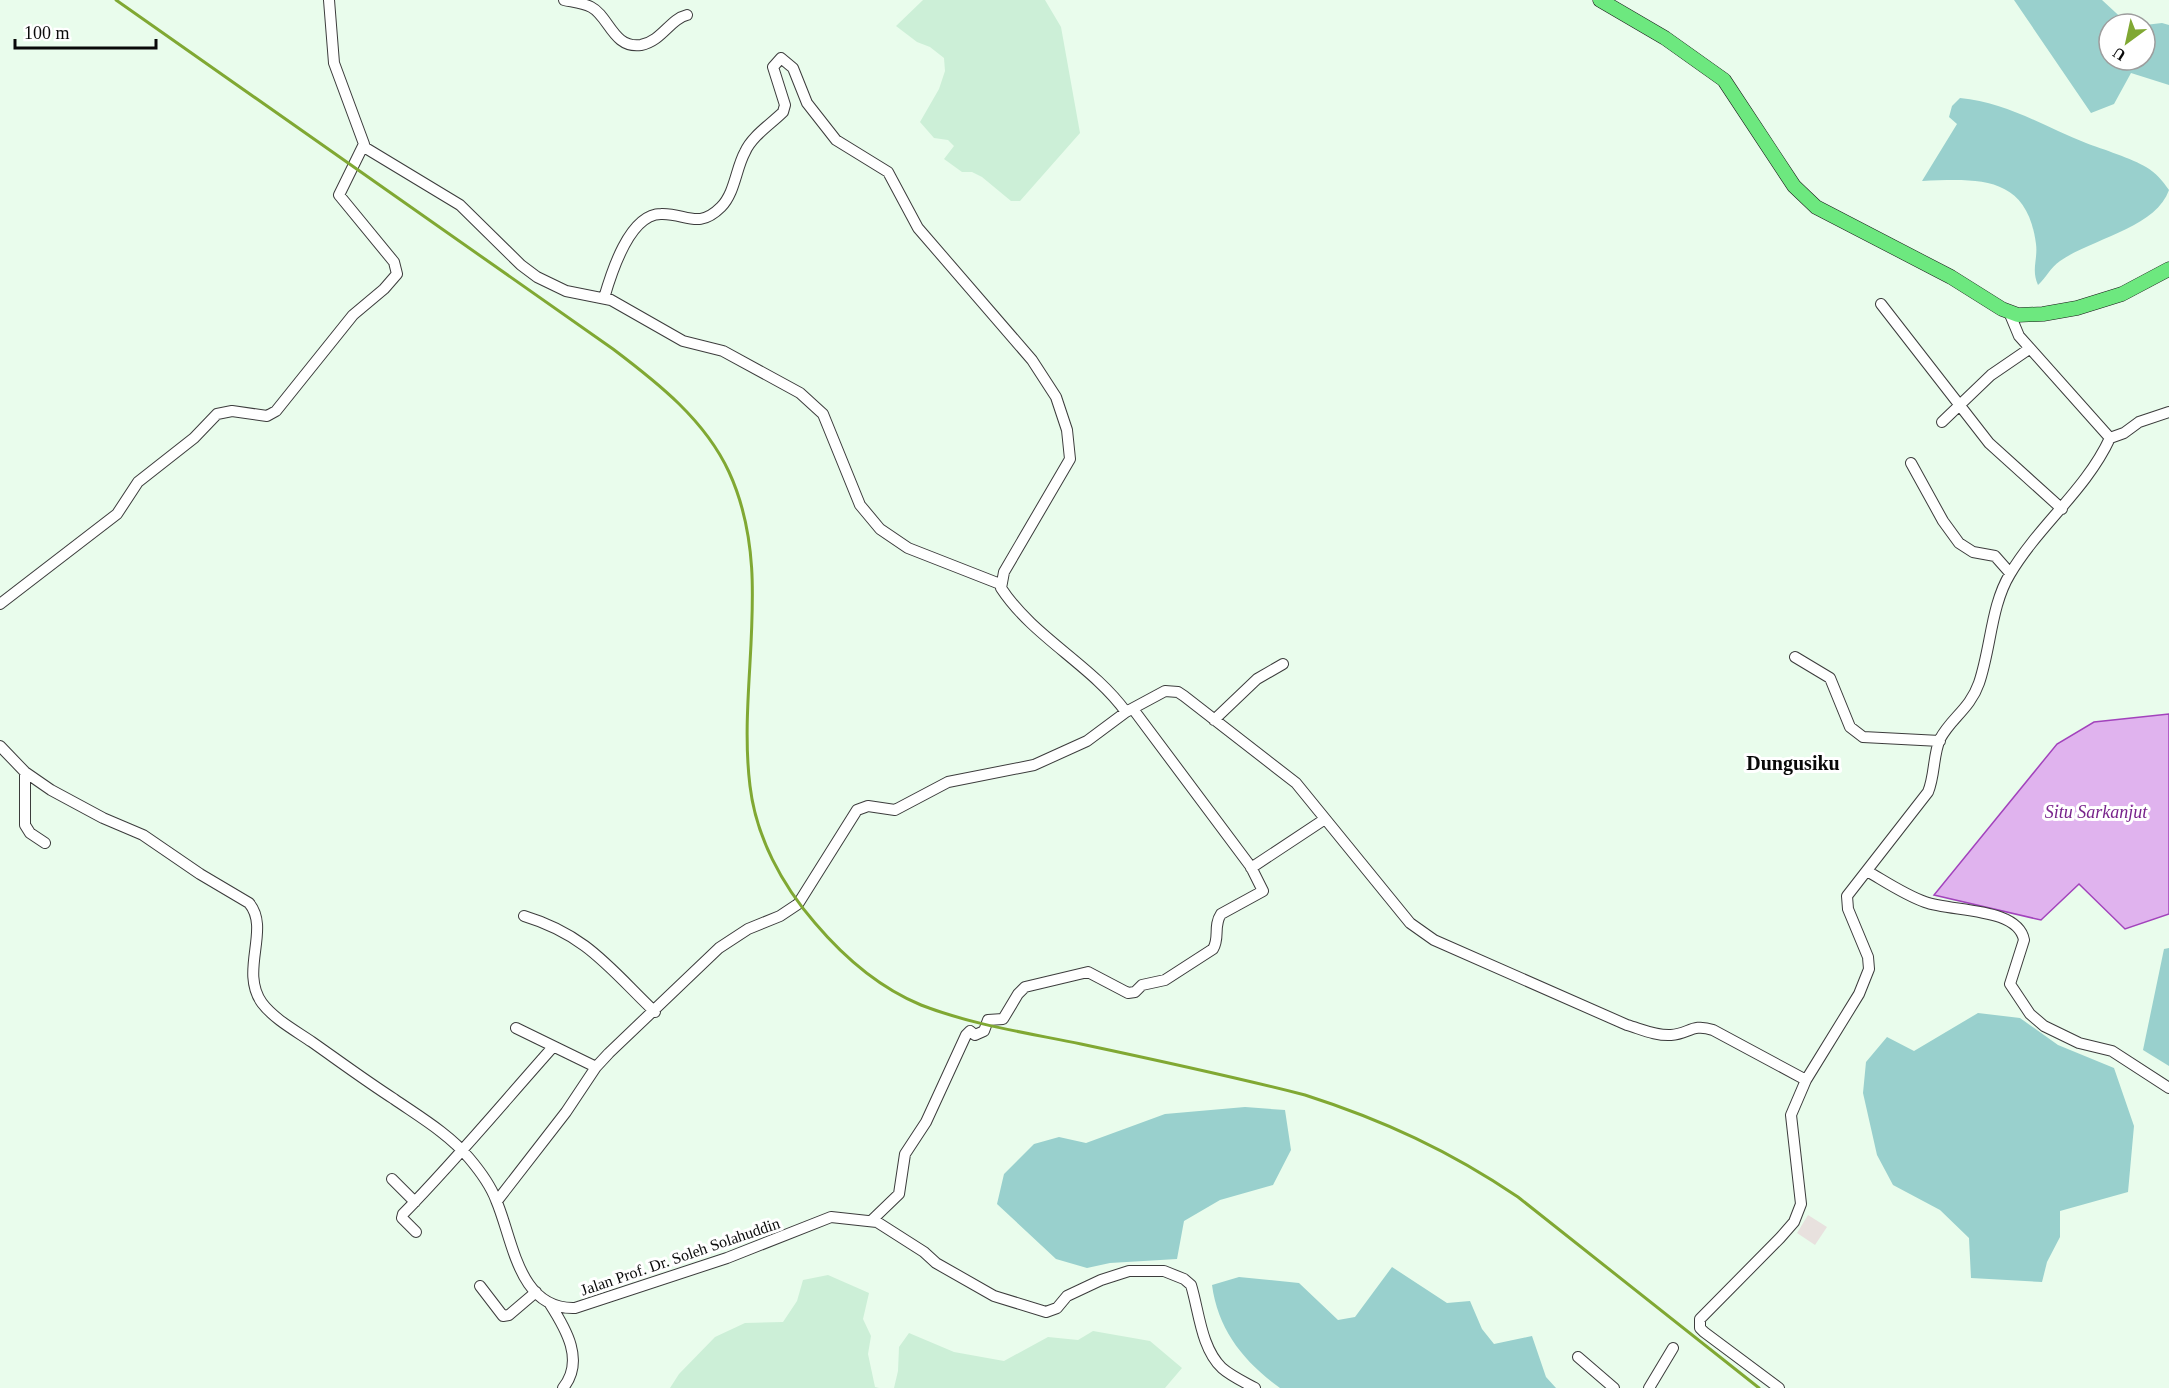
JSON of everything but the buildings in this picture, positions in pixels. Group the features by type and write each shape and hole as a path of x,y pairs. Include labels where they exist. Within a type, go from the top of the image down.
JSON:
{"main road":[{"path":"1600,0 1675,45 1724,80 1794,186 1816,207 1951,277 2009,312 2043,314 2094,303 2122,294 2169,269"}],"street":[{"path":"328,0 334,63 364,147 460,205 520,265 537,277 566,291 604,298 683,341 723,351 800,393 823,414 860,505 880,529 908,548 1000,584 1005,594 1032,622 1130,711 1263,886 1262,892 1221,914 1216,924 1216,943 1213,949 1165,980 1142,985 1132,993 1128,993 1088,972 1025,987 1020,990 1003,1019 988,1020 984,1030 975,1035 970,1031 966,1035 926,1122 904,1154 899,1194 871,1221"},
{"path":"564,0 593,8 613,34 626,43 640,45 667,32 675,21 687,15"},
{"path":"604,298 621,247 650,218 658,214 687,220 700,220 725,203 748,146 783,112 785,105 773,67 778,59 789,63 807,103 836,140 888,172 918,228 1032,360 1047,380 1061,410 1067,430 1070,459 1004,572 1000,584"},
{"path":"0,603 117,514 138,482 194,438 217,414 232,411 267,416 276,411 353,315 390,283 397,274 397,266 339,195 364,147"},
{"path":"1881,304 1996,451 2062,508"},
{"path":"2009,312 2019,336 2029,349 2110,438"},
{"path":"1942,422 1991,375 2029,349"},
{"path":"1779,1388 1704,1332 1699,1323 1702,1314 1780,1239 1799,1213 1801,1204 1790,1122 1793,1108 1806,1080 1858,993 1869,969 1868,957 1847,903 1851,890 1928,792 1933,781 1940,741 1975,695 2000,596 2010,573 2094,469 2110,438 2124,433 2139,422 2169,412"},
{"path":"1911,462 1943,521 1959,543 1973,552 1995,556 2010,573"},
{"path":"1795,657 1830,678 1850,727 1863,737 1940,741"},
{"path":"1214,720 1257,679 1282,664"},
{"path":"497,1201 566,1112 596,1067 719,948 748,929 798,904 857,810 868,806 895,810 948,783 1034,765 1087,741 1130,711 1165,691 1178,692 1296,783 1410,922 1434,940 1627,1025 1651,1033 1670,1036 1702,1026 1713,1030 1806,1080"},
{"path":"0,746 25,772 75,804 143,835 255,909 257,922 252,977 264,1006 290,1027 425,1119 462,1149 489,1185 497,1201 518,1266 536,1292 550,1304 567,1329 573,1347 570,1376 562,1388"},
{"path":"25,772 25,825 30,833 45,843"},
{"path":"1251,868 1325,819"},
{"path":"1867,871 1926,903 2012,921 2022,933 2024,940 2010,984 2037,1021 2079,1043 2112,1050 2169,1088"},
{"path":"524,916 550,924 585,944 655,1012"},
{"path":"516,1028 552,1048 596,1067"},
{"path":"416,1232 402,1218 552,1048"},
{"path":"392,1179 415,1202"},
{"name":"Jalan Prof. Dr. Soleh Solahuddin","path":"550,1304 559,1308 575,1308 727,1258 831,1217 871,1221 886,1227 924,1252 936,1263 994,1296 1046,1312 1057,1308 1067,1296 1101,1280 1129,1271 1155,1269 1173,1273 1191,1285 1203,1334 1216,1362 1255,1388"},
{"path":"480,1286 503,1316 509,1315 536,1292"},
{"path":"1649,1388 1673,1348"},
{"path":"1578,1357 1614,1388"}],"shaded area":[{"path":"2014,0 2102,0 2115,12 2097,12 2097,72 2157,72 2157,24 2169,25 2169,85 2131,73 2114,104 2091,113"},
{"path":"1960,98 1993,104 2133,161 2153,172 2169,190 2162,203 2151,214 2060,261 2038,285 2035,274 2036,244 2031,221 2022,204 2010,193 1980,182 1922,181 1957,124 1949,117 1952,106"},
{"path":"2169,948 2169,1066 2143,1050 2164,949"},
{"path":"1978,1013 2020,1018 2058,1045 2114,1068 2134,1126 2128,1192 2060,1211 2060,1237 2047,1262 2042,1282 1971,1278 1969,1238 1940,1210 1893,1185 1877,1155 1863,1093 1866,1062 1887,1037 1914,1051"},
{"path":"1245,1107 1285,1110 1291,1150 1273,1185 1220,1200 1184,1221 1177,1259 1110,1263 1087,1268 1056,1259 997,1204 1004,1174 1034,1144 1059,1137 1086,1143 1165,1114"},
{"path":"1808,1215 1827,1227 1815,1245 1797,1233"},
{"path":"1392,1267 1447,1303 1470,1301 1482,1329 1494,1344 1532,1336 1546,1377 1556,1388 1280,1388 1255,1367 1235,1344 1220,1316 1212,1285 1239,1277 1299,1283 1338,1320 1355,1317"}],"green space":[{"path":"923,0 1045,0 1061,27 1080,133 1020,201 1011,201 982,177 972,172 962,172 944,159 954,146 948,140 934,138 920,122 939,89 945,71 944,58 896,26"},
{"path":"828,1275 869,1293 863,1319 871,1336 868,1354 875,1387 879,1388 670,1388 679,1374 715,1337 745,1323 783,1322 797,1301 803,1280"},
{"path":"1093,1331 1150,1341 1182,1368 1165,1388 894,1388 898,1371 899,1347 909,1333 954,1352 1004,1361 1048,1337 1078,1340"}],"water":[{"name":"Situ Sarkanjut","path":"2169,714 2169,914 2125,929 2079,884 2041,920 1934,895 2057,744 2094,722"}],"railway":[{"path":"116,0 613,349 647,375 694,419 719,453 729,472 743,510 750,548 752,627 747,746 750,786 758,824 772,859 792,893 815,923 863,970 891,990 940,1012 1000,1028 1165,1062 1305,1095 1362,1115 1415,1138 1467,1165 1518,1197 1759,1388"}],"district":[{"name":"Dungusiku","path":"1793,763"}]}
